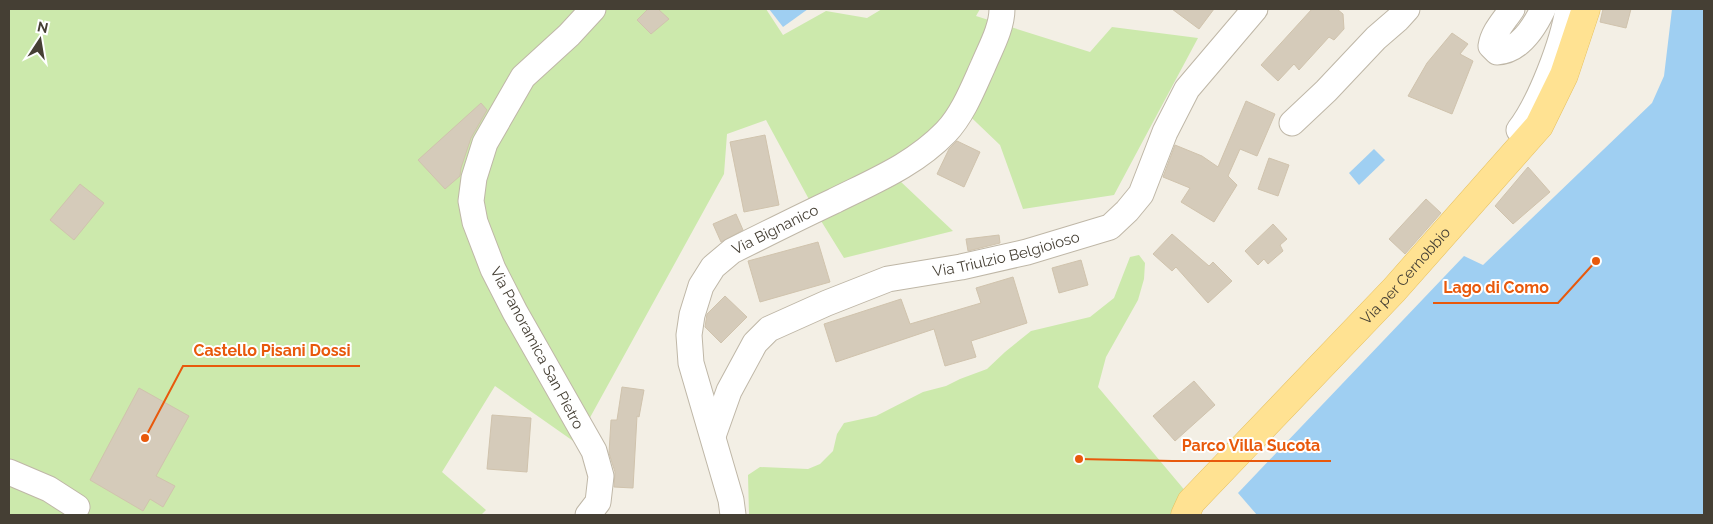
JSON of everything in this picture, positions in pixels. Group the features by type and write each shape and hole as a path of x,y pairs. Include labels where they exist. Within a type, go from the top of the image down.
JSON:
{"main road":[{"name":"Via per Cernobbio","path":"1185,515 1191,502 1394,290 1538,126 1564,75 1586,9"}],"street":[{"name":"Via Panoramica San Pietro","path":"588,515 598,502 601,476 594,451 515,312 493,269 475,222 471,201 474,178 485,143 522,77 593,9"},
{"name":"Via Bignanico","path":"734,515 691,363 689,335 692,314 701,286 713,266 732,250 879,180 904,166 947,131 958,116 972,89 995,38 1002,9"},
{"name":"Via Triulzio Belgioioso","path":"713,436 729,392 755,343 769,330 827,303 888,279 1027,252 1110,227 1141,194 1165,132 1187,89 1255,9"},
{"path":"1292,123 1407,9"},
{"path":"1512,9 1503,24 1492,36 1492,46 1497,52 1507,52 1520,42 1530,31 1543,9"},
{"path":"1460,216 1454,211 1462,199 1527,120 1565,30 1568,9"},
{"path":"9,472 49,489 77,507"}],"green space":[{"path":"9,9 766,9 783,35 826,11 867,18 882,9 980,9 976,16 1090,52 1112,27 1198,38 1114,195 1023,209 1000,145 954,101 900,181 953,231 844,258 818,216 766,120 727,134 724,174 576,443 495,386 442,472 486,510 481,515 9,515"},
{"path":"1139,255 1145,263 1144,279 1138,300 1106,357 1098,387 1187,493 1174,515 749,515 748,475 760,467 808,469 820,464 833,451 837,434 844,423 876,416 923,392 946,386 987,369 1031,331 1090,317 1114,298 1130,257"}],"water":[{"path":"769,9 808,9 783,27"},
{"path":"1672,9 1704,9 1704,515 1257,515 1238,493 1464,256 1483,265 1652,103 1664,76"},
{"path":"1374,149 1385,160 1359,185 1349,173"}],"building":[{"path":"648,9 658,9 669,19 651,34 637,20"},
{"path":"1172,9 1214,9 1199,29"},
{"path":"1312,9 1337,9 1343,14 1344,29 1334,40 1329,37 1299,70 1294,64 1278,81 1261,65"},
{"path":"1603,9 1631,9 1626,28 1600,22"},
{"path":"1452,33 1468,44 1460,54 1473,61 1452,114 1408,96 1427,63"},
{"path":"1246,101 1275,114 1257,156 1240,149 1228,176 1237,185 1214,222 1181,202 1190,188 1163,177 1175,145 1202,156 1218,167"},
{"path":"481,103 487,110 471,138 460,176 445,189 418,160"},
{"path":"765,135 779,205 744,212 730,142"},
{"path":"957,141 980,152 964,187 937,174 949,149"},
{"path":"1269,158 1289,165 1278,196 1258,189"},
{"path":"1528,167 1550,192 1513,224 1495,206"},
{"path":"80,184 104,203 74,240 50,220"},
{"path":"1426,199 1441,213 1405,254 1389,239"},
{"path":"736,214 743,230 721,242 713,224"},
{"path":"1273,224 1287,239 1280,245 1283,251 1268,264 1264,259 1258,265 1245,251"},
{"path":"1172,234 1209,266 1213,262 1232,281 1208,303 1176,267 1172,271 1153,254"},
{"path":"999,235 1000,243 968,251 966,239"},
{"path":"818,242 830,282 760,302 748,261"},
{"path":"1081,260 1088,285 1059,293 1052,268"},
{"path":"1013,277 1027,323 971,341 976,357 945,366 934,329 836,362 824,324 901,299 910,324 981,303 976,288"},
{"path":"725,296 747,317 721,343 705,327 707,314"},
{"path":"1194,381 1215,405 1175,441 1153,416"},
{"path":"622,387 644,390 639,417 637,416 633,488 614,487 615,472 609,453 611,420 617,420"},
{"path":"139,388 189,416 156,476 175,486 163,507 150,499 143,511 90,480"},
{"path":"492,415 531,418 527,472 487,469"}],"place":[{"name":"Lago di Como","path":"1596,261"},
{"name":"Castello Pisani Dossi","path":"145,438"},
{"name":"Parco Villa Sucota","path":"1079,459"}]}
